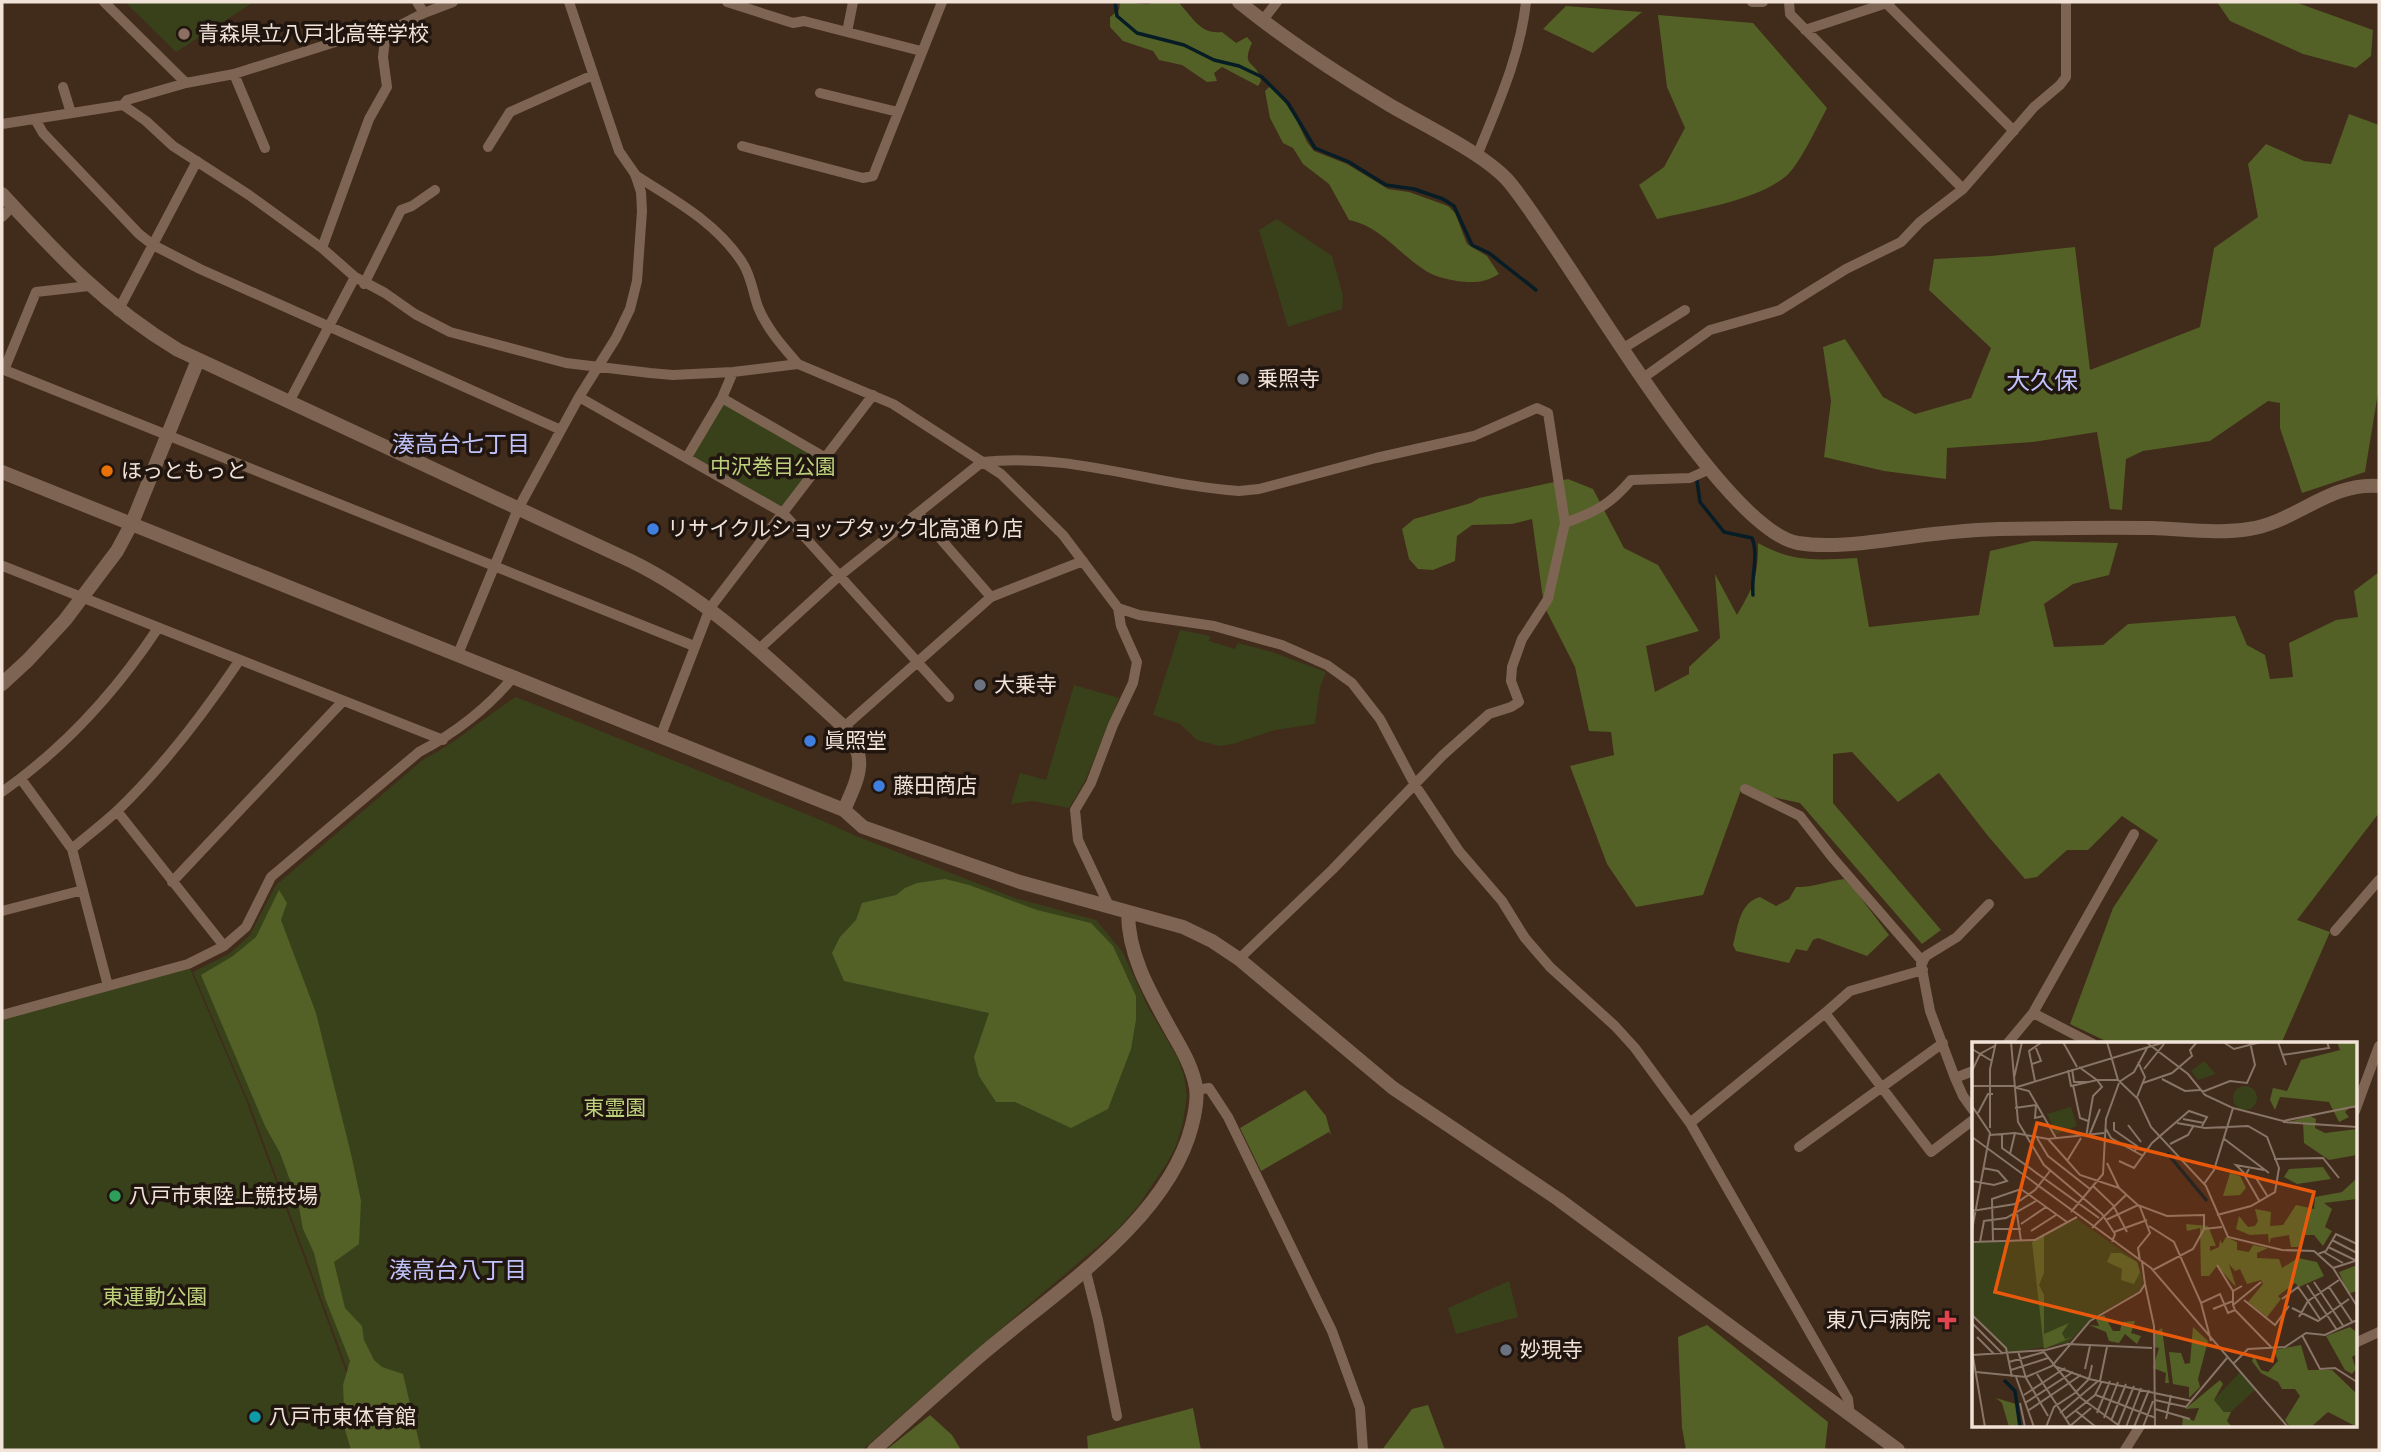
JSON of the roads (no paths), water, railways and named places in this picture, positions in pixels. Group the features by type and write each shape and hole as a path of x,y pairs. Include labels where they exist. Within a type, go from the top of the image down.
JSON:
{"street":[{"path":"104,2 186,83"},
{"path":"417,2 424,13"},
{"path":"458,654 518,509 579,397 616,338 630,309 637,281 641,192 635,174 619,151 569,2"},
{"path":"727,2 793,23 804,21 921,51"},
{"path":"847,32 853,2"},
{"path":"742,145 868,178 876,173 942,2"},
{"path":"1239,2 1318,61 1477,156 1509,182 1622,349 1710,469 1757,521 1776,535 1793,542 1817,545 1997,529 2148,528 2234,531 2267,525 2332,492 2350,487 2379,486"},
{"path":"1262,20 1277,2"},
{"path":"1477,156 1515,62 1526,2"},
{"path":"1752,2 1763,2"},
{"path":"1789,2 1790,14 1963,189"},
{"path":"1643,378 1710,331 1780,310 1846,269 1901,242 1930,214 1963,189 2034,107 2066,77 2066,2"},
{"path":"2,124 123,105 127,100 186,83 234,74 351,37 389,31 448,3"},
{"path":"1805,30 1888,3 2014,131"},
{"path":"323,248 369,119 387,87 383,57 389,31"},
{"path":"234,74 265,148"},
{"path":"488,146 510,112 593,75"},
{"path":"64,87 71,113"},
{"path":"820,93 898,112"},
{"path":"123,105 146,121 173,146 323,248 364,284 385,293 415,314 450,332 566,363 673,375 733,372 798,364"},
{"path":"35,119 43,133 153,245 200,269 561,430"},
{"path":"118,311 197,161"},
{"path":"635,174 715,229 731,246 744,265 769,329 798,364 893,404 1001,474 1063,535 1118,608 1121,626 1137,662 1133,683 1113,725 1091,783 1075,810 1078,840 1110,908"},
{"path":"364,284 401,210 412,206 435,190"},
{"path":"2,194 89,286 143,329 198,360 660,575 710,608 844,727 854,739 860,752 860,767 844,810"},
{"path":"2,217 13,206"},
{"path":"289,402 355,277"},
{"path":"89,286 36,292 3,370 694,646"},
{"path":"1622,349 1685,310"},
{"path":"2,684 83,599 117,551 132,523 198,360"},
{"path":"687,457 722,398 733,372"},
{"path":"661,735 710,608 873,395"},
{"path":"579,397 782,513 949,697"},
{"path":"722,398 826,458"},
{"path":"758,650 839,576 982,462 1010,459 1064,461 1239,491 1259,489 1363,461 1474,436 1537,408 1548,413 1565,523 1548,599 1522,639 1511,667 1511,681 1520,702 1489,714 1443,755 1332,870 1239,959"},
{"path":"1565,523 1600,510 1616,498 1631,480 1690,478 1710,469"},
{"path":"2,472 844,810 863,827 1020,882 1183,927 1212,940 1239,959 1349,1054 1393,1088 1558,1199 1898,1450"},
{"path":"918,513 991,597"},
{"path":"844,727 991,597 1083,561"},
{"path":"2,567 4,565 83,599 443,740"},
{"path":"1118,608 1139,615 1239,632 1282,645 1327,666 1352,683 1380,719 1415,785 1459,851 1502,901 1536,951 1628,1040 1690,1123 1842,1387 1848,1399 1850,1416"},
{"path":"2,792 56,752 127,675 158,628"},
{"path":"72,849 117,811 169,753 239,661"},
{"path":"2,1015 188,964 224,946 246,927 271,877 419,752 443,740 484,706 514,676"},
{"path":"172,882 343,701"},
{"path":"21,779 72,849 108,986"},
{"path":"1745,789 1800,816 1923,966"},
{"path":"117,811 224,946"},
{"path":"2009,1042 2033,1013 2134,834"},
{"path":"2335,931 2379,880"},
{"path":"2,911 83,890"},
{"path":"1972,1109 1963,1096 1930,1010 1923,966 1926,956 1957,937 1989,904"},
{"path":"874,1450 980,1355 1085,1268 1137,1219 1162,1189 1179,1161 1189,1139 1196,1111 1196,1090 1182,1050 1136,962 1130,943 1128,912"},
{"path":"1690,1123 1850,991 1923,966"},
{"path":"1825,1013 1931,1152 1972,1121"},
{"path":"2033,1013 2089,1042"},
{"path":"1799,1147 1943,1043"},
{"path":"2356,1108 2379,1046"},
{"path":"1955,1077 1972,1071"},
{"path":"1196,1090 1209,1088 1228,1117 1329,1322 1360,1408 1363,1450"},
{"path":"1085,1268 1116,1416"},
{"path":"2356,1341 2379,1332"},
{"path":"2125,1450 2139,1428"}],"waterway":[{"path":"1115,2 1117,16 1137,33 1184,45 1214,60 1239,66 1262,77 1288,103 1315,148 1349,162 1386,185 1414,189 1443,199 1454,206 1472,245 1489,253 1536,290"},
{"path":"1697,481 1700,502 1724,532 1752,538 1755,551 1753,595"}],"place":[{"name":"青森県立八戸北高等学校","path":"184,34"},
{"name":"乗照寺","path":"1243,379"},
{"name":"ほっともっと","path":"107,471"},
{"name":"リサイクルショップタック北高通り店","path":"653,529"},
{"name":"大乗寺","path":"980,685"},
{"name":"眞照堂","path":"810,741"},
{"name":"藤田商店","path":"879,786"},
{"name":"八戸市東陸上競技場","path":"115,1196"},
{"name":"東八戸病院","path":"1947,1320"},
{"name":"妙現寺","path":"1506,1350"},
{"name":"八戸市東体育館","path":"255,1417"}],"district":[{"name":"大久保","path":"2042,381"},
{"name":"湊高台七丁目","path":"461,444"},
{"name":"湊高台八丁目","path":"458,1270"}],"park label":[{"name":"中沢巻目公園","path":"773,467"},
{"name":"東霊園","path":"615,1108"},
{"name":"東運動公園","path":"155,1297"}]}
